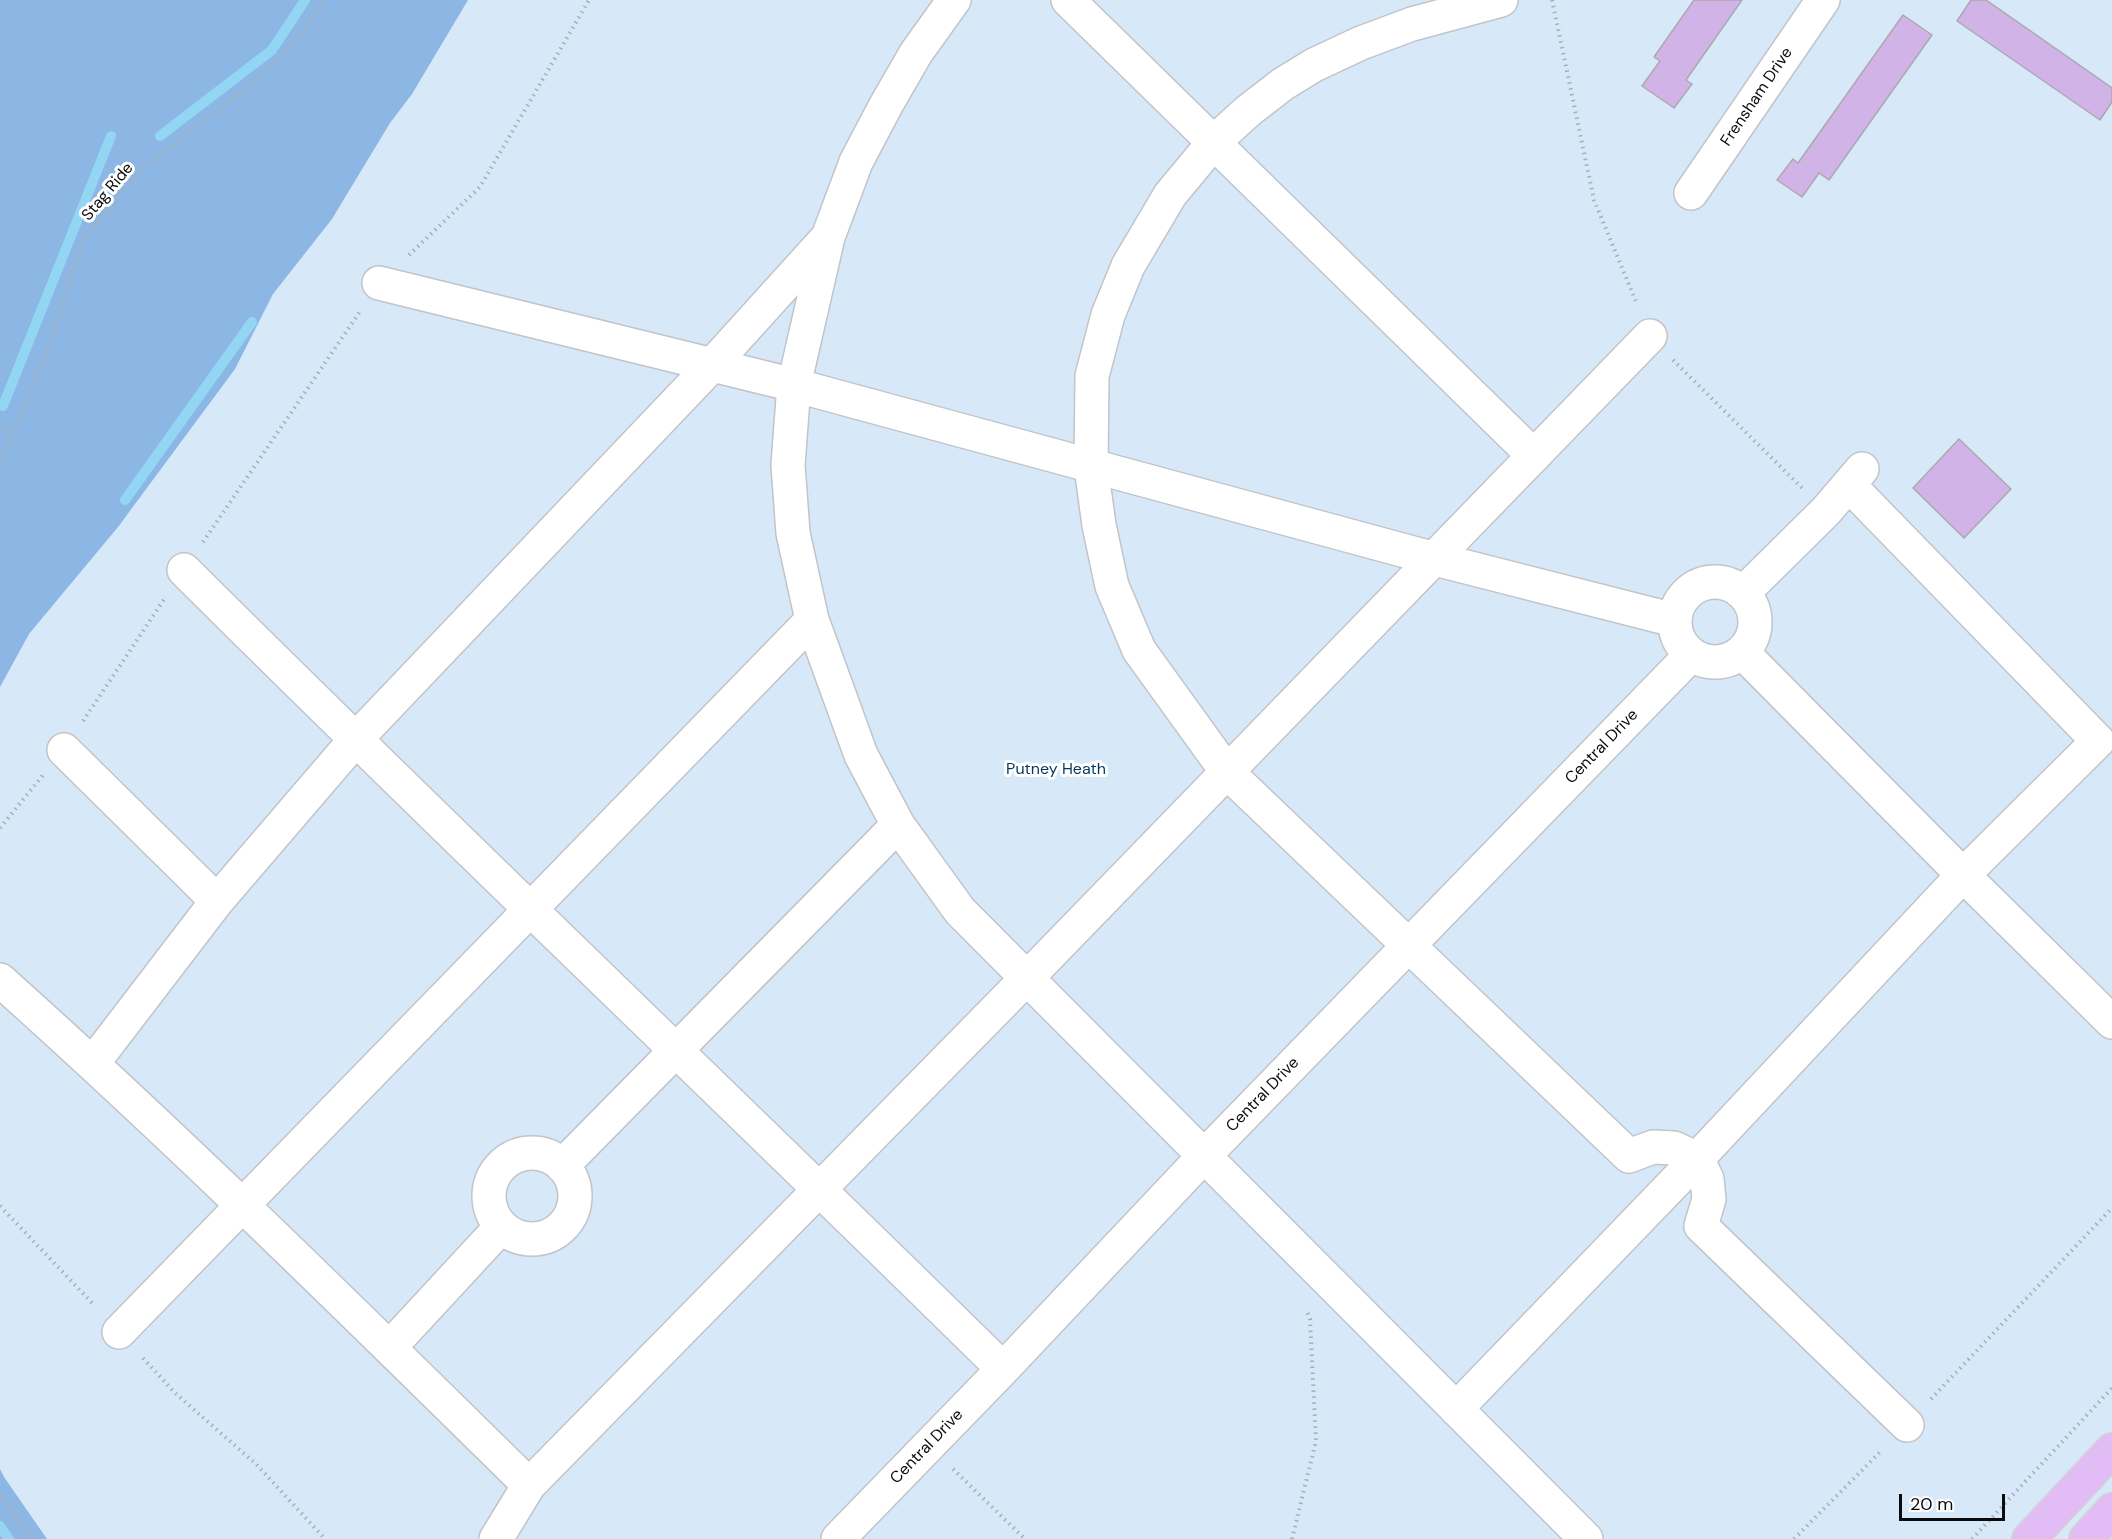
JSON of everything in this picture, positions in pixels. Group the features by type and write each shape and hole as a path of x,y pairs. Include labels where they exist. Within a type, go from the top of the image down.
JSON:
{"highway":[{"path":"2029,1539 2101,1461"},
{"path":"2086,1539 2112,1510"}],"street":[{"path":"954,0 916,53 856,162 828,237 794,385 788,465 793,533 812,620 861,755 898,825 960,911 1586,1539"},
{"path":"1068,0 1534,456"},
{"path":"1501,0 1412,24 1314,64 1248,111 1214,142 1170,195 1128,266 1108,315 1092,376 1091,467 1099,525 1112,586 1139,650 1227,772 1629,1156 1653,1147 1674,1148 1696,1159 1707,1179 1709,1199 1701,1226 1907,1425"},
{"name":"Frensham Drive","path":"1691,193 1823,0"},
{"path":"93,1064 217,901 355,740 712,366 828,237"},
{"path":"379,283 794,385 1435,559 1674,620"},
{"path":"496,1539 529,1485 1027,978 1650,336"},
{"path":"1456,1409 1696,1159 1963,875 2098,741 1856,476 1826,512 1743,593"},
{"path":"184,570 355,740 821,1189 1003,1369"},
{"path":"1707,583 1732,586 1743,593 1755,616 1750,641 1742,652 1731,659 1718,662 1704,661 1691,655 1682,646 1676,634 1674,620 1677,607 1685,595 1695,587 1707,583"},
{"path":"119,1332 812,620"},
{"path":"1742,652 2112,1022"},
{"name":"Central Drive","path":"838,1539 1003,1369 1203,1156 1691,655"},
{"path":"64,750 217,901"},
{"path":"562,1167 898,825"},
{"path":"0,980 93,1064 242,1205 529,1485"},
{"path":"533,1153 558,1162 568,1173 573,1185 574,1199 571,1212 564,1224 554,1233 541,1238 527,1239 514,1236 501,1227 493,1215 489,1194 496,1173 506,1161 519,1155 533,1153"},
{"path":"390,1347 501,1227"}],"path":[{"name":"Stag Ride","path":"0,461 34,386 84,239 141,170 213,116 296,44 324,0"},
{"path":"0,828 64,750 379,283 480,187 589,0"},
{"path":"1552,0 1594,200 1650,336 1826,512"},
{"path":"0,428 11,433"},
{"path":"0,1206 175,1393 256,1464 325,1539"},
{"path":"1794,1539 1907,1425 2112,1208"},
{"path":"1292,1539 1316,1441 1310,1319 1306,1308"},
{"path":"1972,1539 2112,1388"},
{"path":"929,1445 1024,1539"},
{"path":"0,1495 32,1539"}],"green space":[{"name":"Putney Heath","path":"0,0 2112,0 2112,1539 0,1539"}],"shaded area":[{"path":"0,0 468,0 412,94 390,123 332,219 273,294 235,369 118,527 29,634 0,687"},
{"path":"0,1469 4,1477 47,1539 0,1539"}],"building":[{"path":"1694,0 1742,0 1686,80 1692,84 1674,108 1642,86 1660,61 1654,57"},
{"path":"1971,0 1986,0 2112,88 2112,102 2100,120 1957,21"},
{"path":"1903,15 1932,35 1829,180 1819,173 1802,197 1777,180 1793,159 1798,163"},
{"path":"1959,439 2011,489 1964,538 1913,488"}],"waterway":[{"path":"160,136 272,50 305,0"},
{"path":"3,406 111,136"},
{"path":"125,500 252,322"},
{"path":"0,1526 9,1539"}]}
